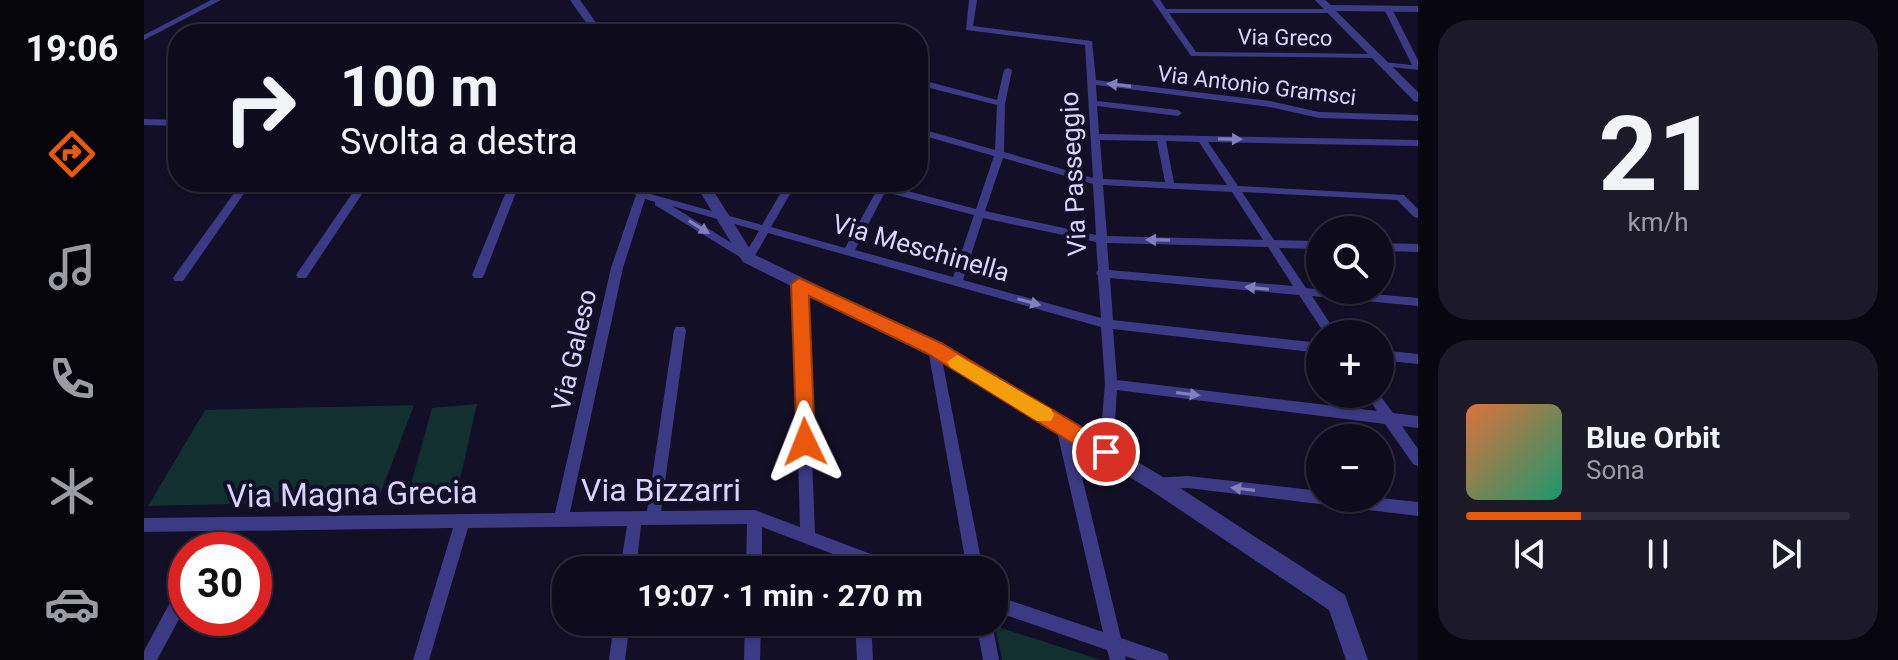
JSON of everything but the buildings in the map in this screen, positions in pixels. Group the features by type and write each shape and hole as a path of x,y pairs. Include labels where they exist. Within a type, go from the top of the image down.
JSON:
{"street":[{"path":"171,24 217,0"},
{"path":"575,0 592,24"},
{"name":"Via Passeggio","path":"973,0 969,28 1089,43 1111,384 1106,452"},
{"path":"1156,0 1163,11 1327,6 1418,9"},
{"path":"1327,6 1418,99"},
{"path":"1388,9 1418,68"},
{"name":"Via Greco","path":"1163,11 1194,54 1379,60 1418,68"},
{"path":"144,38 168,26"},
{"path":"957,281 999,155 1001,104 1008,70"},
{"name":"Via Antonio Gramsci","path":"1092,82 1270,104 1319,115 1418,118"},
{"path":"928,85 1001,104"},
{"path":"1094,103 1178,113"},
{"path":"145,123 168,123"},
{"path":"928,134 1097,182 1400,197 1418,215"},
{"path":"1096,137 1418,143"},
{"path":"1161,138 1170,185"},
{"path":"1201,138 1306,293"},
{"path":"179,278 240,192"},
{"path":"302,275 358,192"},
{"path":"478,275 511,192"},
{"path":"637,192 748,258 934,349 1156,483 1337,603 1357,660"},
{"path":"708,192 748,258"},
{"path":"748,258 786,192"},
{"path":"849,251 880,192"},
{"path":"908,192 978,213 1100,239 1306,244"},
{"name":"Via Meschinella","path":"646,195 1107,324 1306,346"},
{"name":"Via Galeso","path":"561,519 617,268 646,195"},
{"path":"1394,247 1418,248"},
{"path":"1102,273 1306,293"},
{"path":"799,284 808,538"},
{"path":"1394,300 1418,302"},
{"path":"653,518 680,330"},
{"path":"934,349 972,556"},
{"path":"1394,356 1418,359"},
{"path":"1111,384 1418,422"},
{"path":"1382,408 1418,460"},
{"path":"1063,427 1116,652"},
{"path":"1156,483 1188,482 1306,496"},
{"path":"1394,506 1418,509"},
{"path":"754,556 755,517"},
{"name":"Via Bizzarri","path":"561,519 755,517 843,556"},
{"path":"630,556 635,518"},
{"name":"Via Magna Grecia","path":"144,525 561,519"},
{"path":"421,660 463,520"},
{"path":"218,532 222,524"},
{"path":"1008,609 1116,652 1161,660"},
{"path":"148,660 168,623"},
{"path":"617,660 620,636"},
{"path":"752,660 753,636"},
{"path":"864,636 865,660"},
{"path":"987,636 991,660"}],"green space":[{"path":"477,404 459,484 410,488 432,408"},
{"path":"414,405 378,500 148,506 205,410"},
{"path":"1008,630 1101,660 1002,660 997,636 1008,636"}],"slow traffic":[{"path":"957,362 1044,415"}],"route":[{"path":"805,442 799,284 934,349 1106,452"}]}
